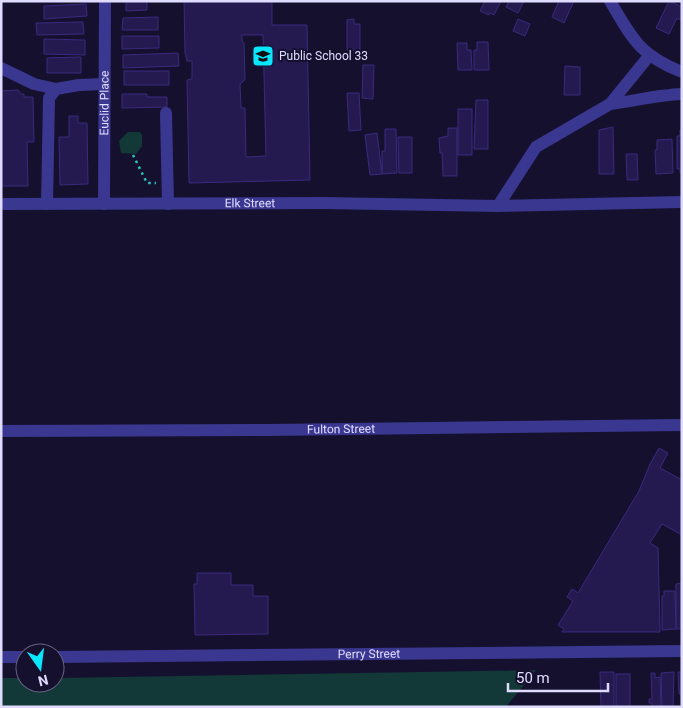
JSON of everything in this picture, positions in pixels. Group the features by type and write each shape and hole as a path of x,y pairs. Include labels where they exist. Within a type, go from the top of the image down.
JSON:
{"street":[{"name":"Euclid Place","path":"104,1 104,204"},
{"path":"610,1 636,43 650,56 682,72"},
{"path":"498,206 536,147 610,104 650,56"},
{"path":"1,68 34,84 56,89 104,84"},
{"path":"46,204 49,98 56,89"},
{"path":"610,104 658,95 682,94"},
{"path":"166,113 168,204"},
{"name":"Elk Street","path":"1,204 324,203 498,206 682,202"},
{"name":"Fulton Street","path":"1,431 242,431 682,425"},
{"name":"Perry Street","path":"65,657 682,651"},
{"path":"1,657 15,657"}],"path":[{"path":"133,155 148,183 159,183"}],"green space":[{"path":"128,132 140,132 142,135 142,146 136,154 121,153 119,141"},
{"path":"536,670 506,707 1,707 1,678 15,678 15,693 65,693 65,678"}],"building":[{"path":"126,1 147,1 147,10 126,11"},
{"path":"184,1 272,1 272,25 307,25 310,180 189,183 187,80 192,79 192,61 187,61 185,53","holes":["242,35 263,35 266,156 246,157 245,108 241,108 240,84 245,80"]},
{"path":"485,1 501,1 494,15 480,11"},
{"path":"509,1 524,1 518,13 506,7"},
{"path":"559,1 574,1 564,23 552,17"},
{"path":"669,1 682,7 682,21 677,18 669,34 656,28"},
{"path":"86,4 87,16 44,19 44,6"},
{"path":"158,17 158,30 122,30 123,18"},
{"path":"354,19 354,24 360,24 360,50 347,50 347,20"},
{"path":"518,19 530,24 525,36 513,31"},
{"path":"83,22 84,34 37,35 36,23"},
{"path":"122,36 159,36 159,48 122,49"},
{"path":"44,39 85,40 85,55 44,54"},
{"path":"477,42 488,42 489,70 474,70 474,50 477,50"},
{"path":"457,43 467,43 467,50 471,50 472,70 458,70"},
{"path":"178,53 179,66 123,68 123,55"},
{"path":"81,57 81,73 47,73 47,58"},
{"path":"363,65 374,65 373,99 362,98"},
{"path":"565,66 580,67 580,95 564,95"},
{"path":"124,71 169,71 169,85 124,85"},
{"path":"18,90 21,94 24,94 24,97 33,97 34,142 27,142 28,186 1,186 1,91"},
{"path":"347,93 359,93 361,130 349,131"},
{"path":"122,94 147,94 147,97 167,97 167,107 122,108"},
{"path":"476,100 488,100 488,149 474,149"},
{"path":"458,109 472,109 472,155 458,155"},
{"path":"69,116 78,116 78,123 87,123 88,184 60,185 59,137 69,137"},
{"path":"613,127 614,174 599,174 599,130"},
{"path":"448,128 457,128 457,176 443,176 439,138 448,136"},
{"path":"385,129 396,129 397,173 382,174 382,151 385,151"},
{"path":"680,130 682,130 682,173 680,173 680,169 677,169 677,136 680,136"},
{"path":"377,133 382,174 370,175 365,135"},
{"path":"398,137 412,137 412,173 399,173"},
{"path":"672,139 673,173 656,174 655,150 657,150 657,140"},
{"path":"626,154 637,154 638,180 627,180"},
{"path":"659,448 668,453 660,468 682,480 682,535 662,524 650,543 658,548 660,632 562,632 564,629 558,625 573,601 567,597 572,589 578,593 639,491"},
{"path":"197,573 231,573 231,585 253,585 253,596 268,596 268,634 195,635 194,584 197,584"},
{"path":"682,583 682,629 676,629 676,584"},
{"path":"664,591 675,591 676,629 662,630 662,596 664,596"},
{"path":"600,672 614,672 614,707 601,707"},
{"path":"674,672 673,707 662,707 661,673"},
{"path":"678,672 682,672 682,701 681,694 679,694"},
{"path":"651,673 655,673 655,678 660,677 661,707 652,707 652,703 649,703 649,699 652,699"},
{"path":"616,674 630,674 630,707 616,707"}],"place":[{"name":"Public School 33","path":"263,56"}]}
